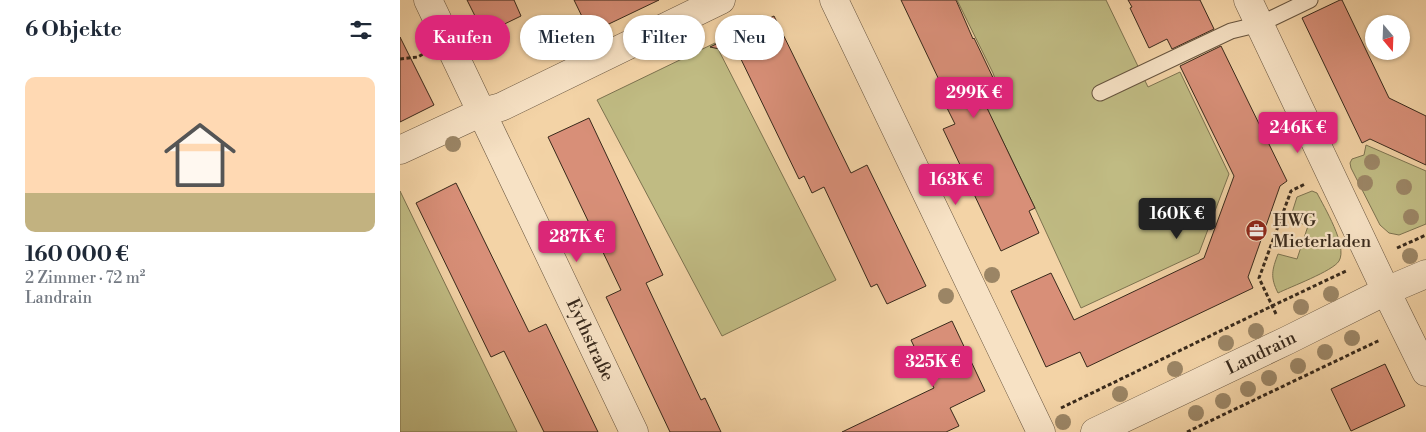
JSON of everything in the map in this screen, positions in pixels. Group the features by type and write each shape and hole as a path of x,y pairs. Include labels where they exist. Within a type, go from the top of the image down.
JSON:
{"street":[{"name":"Eythstraße","path":"428,0 634,432"},
{"path":"400,150 482,112 501,106 720,0"},
{"path":"834,0 1038,426"},
{"path":"1254,12 1426,372"},
{"name":"Landrain","path":"1095,432 1386,291 1426,274"}],"lane":[{"path":"1100,93 1231,31 1254,12 1310,0"}],"path":[{"path":"1288,340 1259,278 1291,191 1297,188"},
{"path":"1038,426 1272,306 1426,235"},
{"path":"1187,432 1404,328"}],"shaded area":[{"path":"957,0 1106,0 1148,87 1180,72 1229,174 1199,253 1081,308 997,129 981,111 998,103 997,84"},
{"path":"715,43 715,60 724,60 836,280 722,336 597,100 680,60 705,60 705,48"},
{"path":"1366,145 1426,171 1426,224 1399,235 1389,233 1380,225 1350,163 1352,159 1364,155"},
{"path":"400,191 517,432 400,432"},
{"path":"1312,191 1317,193 1338,237 1341,254 1339,261 1320,274 1278,293 1273,278 1273,269 1278,254 1297,259 1308,226 1290,219 1297,197"}],"building":[{"path":"467,0 514,0 521,15 510,21 510,15 474,15"},
{"path":"574,0 659,0 628,15 623,15 623,17 613,22 613,15 581,15"},
{"path":"901,0 956,0 996,84 990,86 998,103 987,108 1035,208 1029,211 1039,233 1001,251 943,129 955,124 947,108 951,105"},
{"path":"1128,0 1200,0 1214,29 1172,49 1167,39 1149,48"},
{"path":"1342,0 1365,48 1365,60 1371,60 1389,98 1426,116 1426,165 1370,139 1362,143 1302,18"},
{"path":"784,36 851,173 867,165 926,286 887,304 877,284 871,287 824,187 812,193 804,176 799,179 741,60 784,60"},
{"path":"400,37 434,105 400,122"},
{"path":"1221,46 1287,181 1280,186 1248,277 1253,288 1087,367 1080,352 1046,367 1011,291 1051,273 1074,320 1204,258 1234,176 1180,66"},
{"path":"589,118 663,275 646,283 701,400 705,398 721,432 670,432 606,297 621,290 548,137"},
{"path":"456,183 529,332 546,324 598,432 544,432 504,351 491,357 416,203"},
{"path":"952,321 985,391 950,408 959,426 946,432 842,432 934,388 911,340"},
{"path":"1385,364 1405,406 1351,431 1331,389"}],"place":[{"name":"HWG Mieterladen","path":"1257,230"}]}
